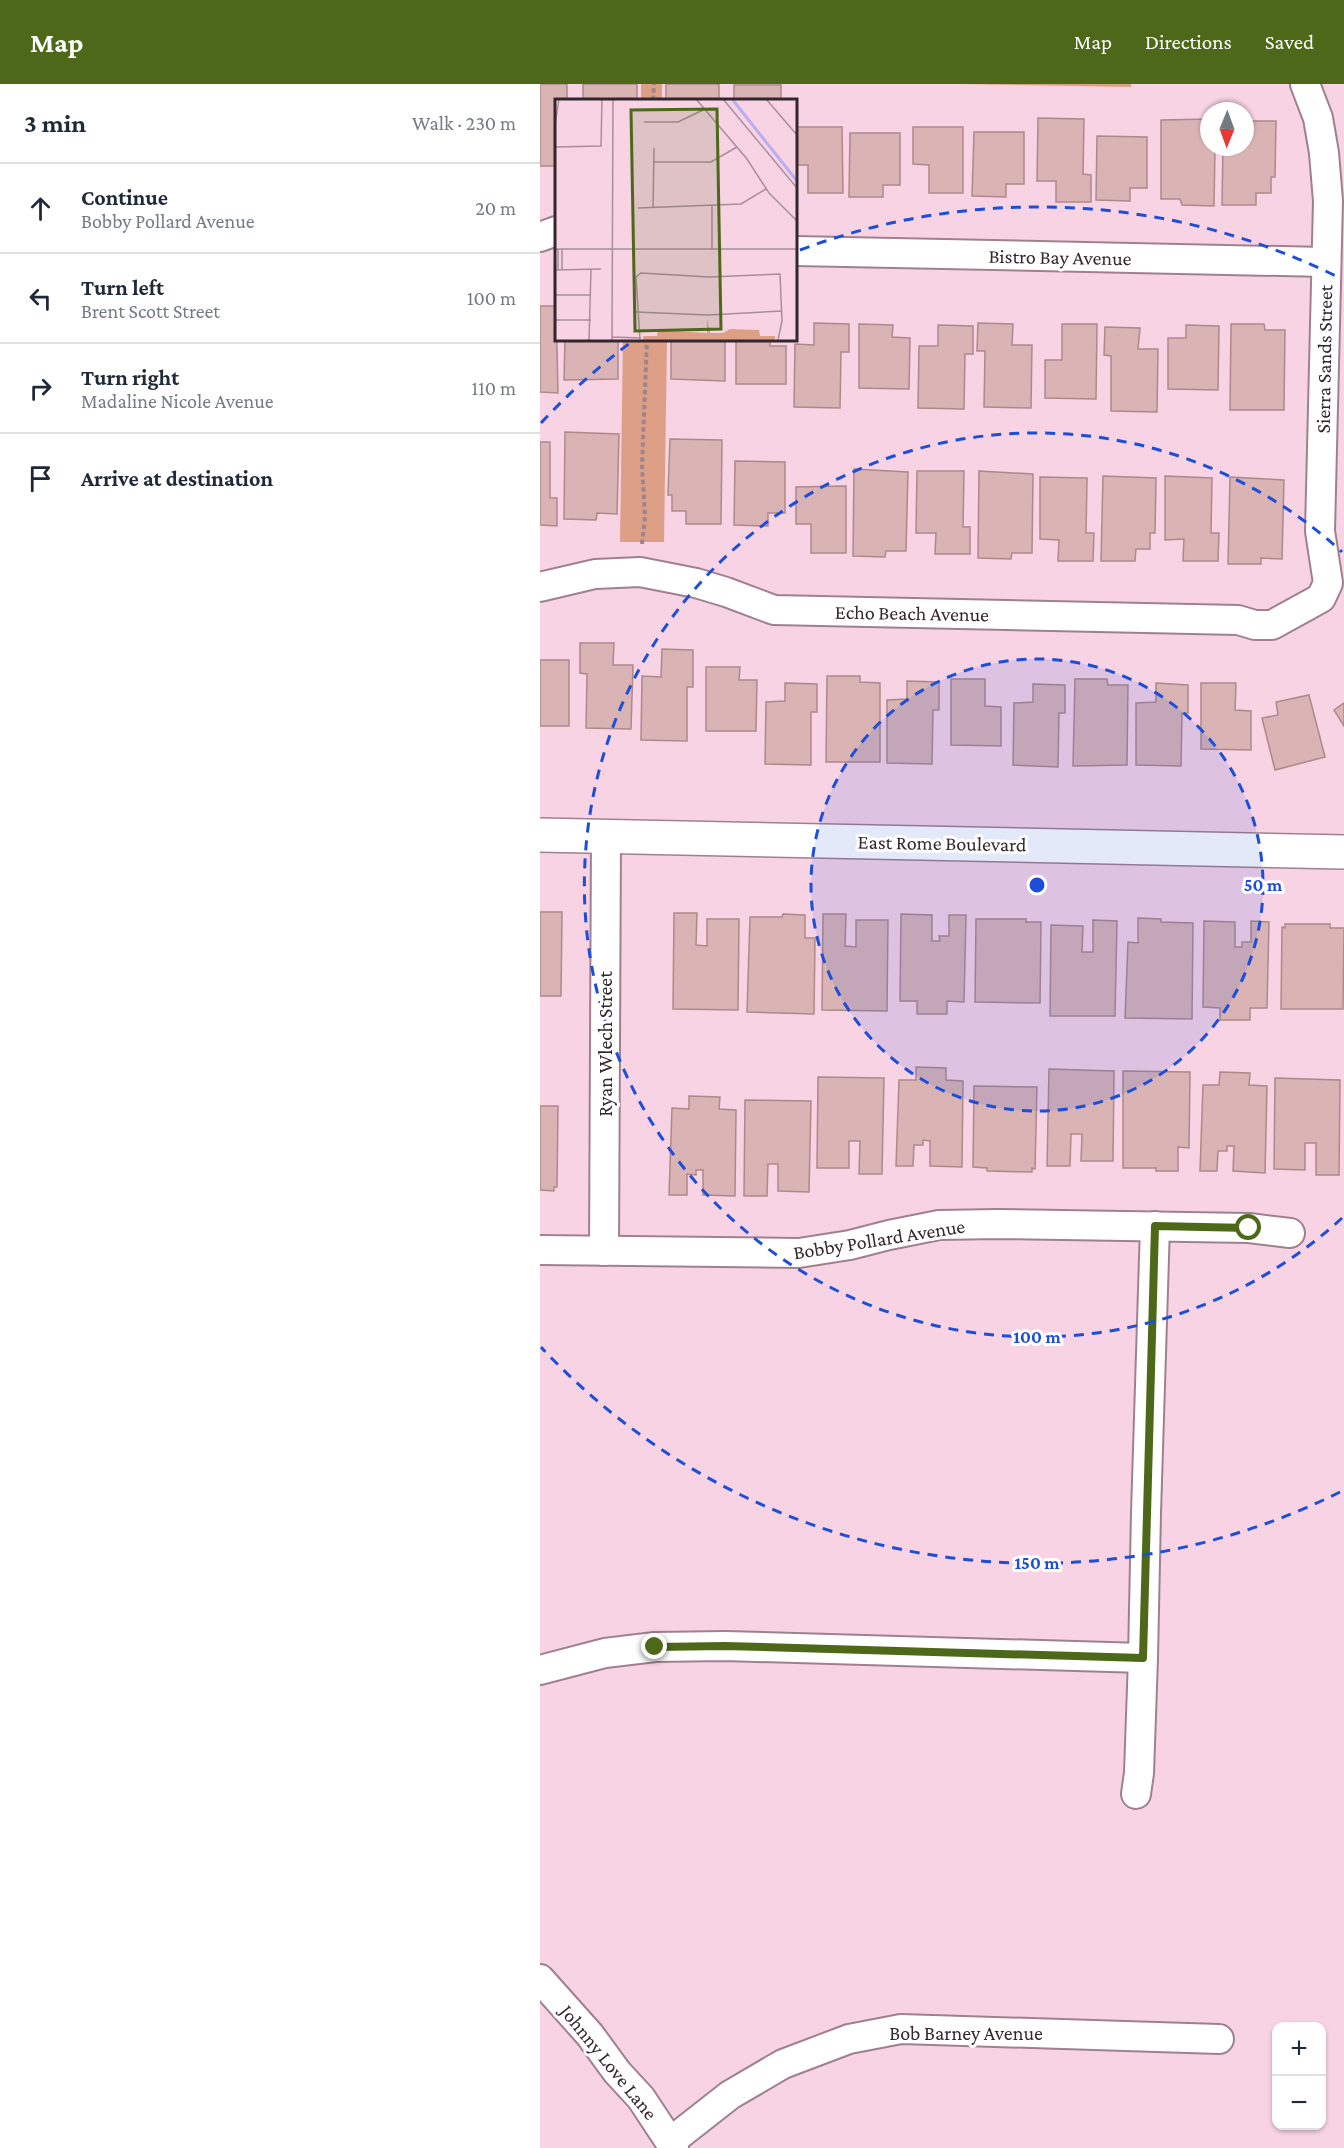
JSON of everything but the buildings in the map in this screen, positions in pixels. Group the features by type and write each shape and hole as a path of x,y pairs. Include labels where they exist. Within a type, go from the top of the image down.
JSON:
{"street":[{"name":"Sierra Sands Street","path":"1290,617 1321,598 1328,583 1320,531 1328,201 1318,118 1305,84"},
{"path":"540,237 555,231"},
{"name":"Bistro Bay Avenue","path":"796,251 1326,261"},
{"name":"Echo Beach Avenue","path":"540,587 595,574 640,572 696,583 774,610 1238,620 1255,625 1272,625 1290,617"},
{"name":"East Rome Boulevard","path":"540,835 1344,852"},
{"name":"Ryan Wlech Street","path":"603,1251 606,836"},
{"name":"Bobby Pollard Avenue","path":"540,1250 799,1253 850,1245 939,1225 1249,1228 1290,1233"},
{"path":"1136,1794 1139,1773 1143,1658 1155,1226"},
{"path":"540,1670 605,1653 655,1647 725,1646 1143,1658"},
{"name":"Johnny Love Lane","path":"540,1979 590,2035 617,2072 641,2098 672,2145"},
{"name":"Bob Barney Avenue","path":"672,2145 730,2095 783,2064 849,2039 902,2029 1219,2039"}],"path":[{"path":"653,99 654,84"},
{"path":"640,572 645,516 642,466 647,340"}],"shaded area":[{"path":"641,84 662,84 662,99 641,99"},
{"path":"958,84 1131,84 1131,87"},
{"path":"623,340 667,340 664,542 620,542"}],"route":[{"path":"655,1647 725,1646 1143,1658 1155,1226 1249,1228"}]}
